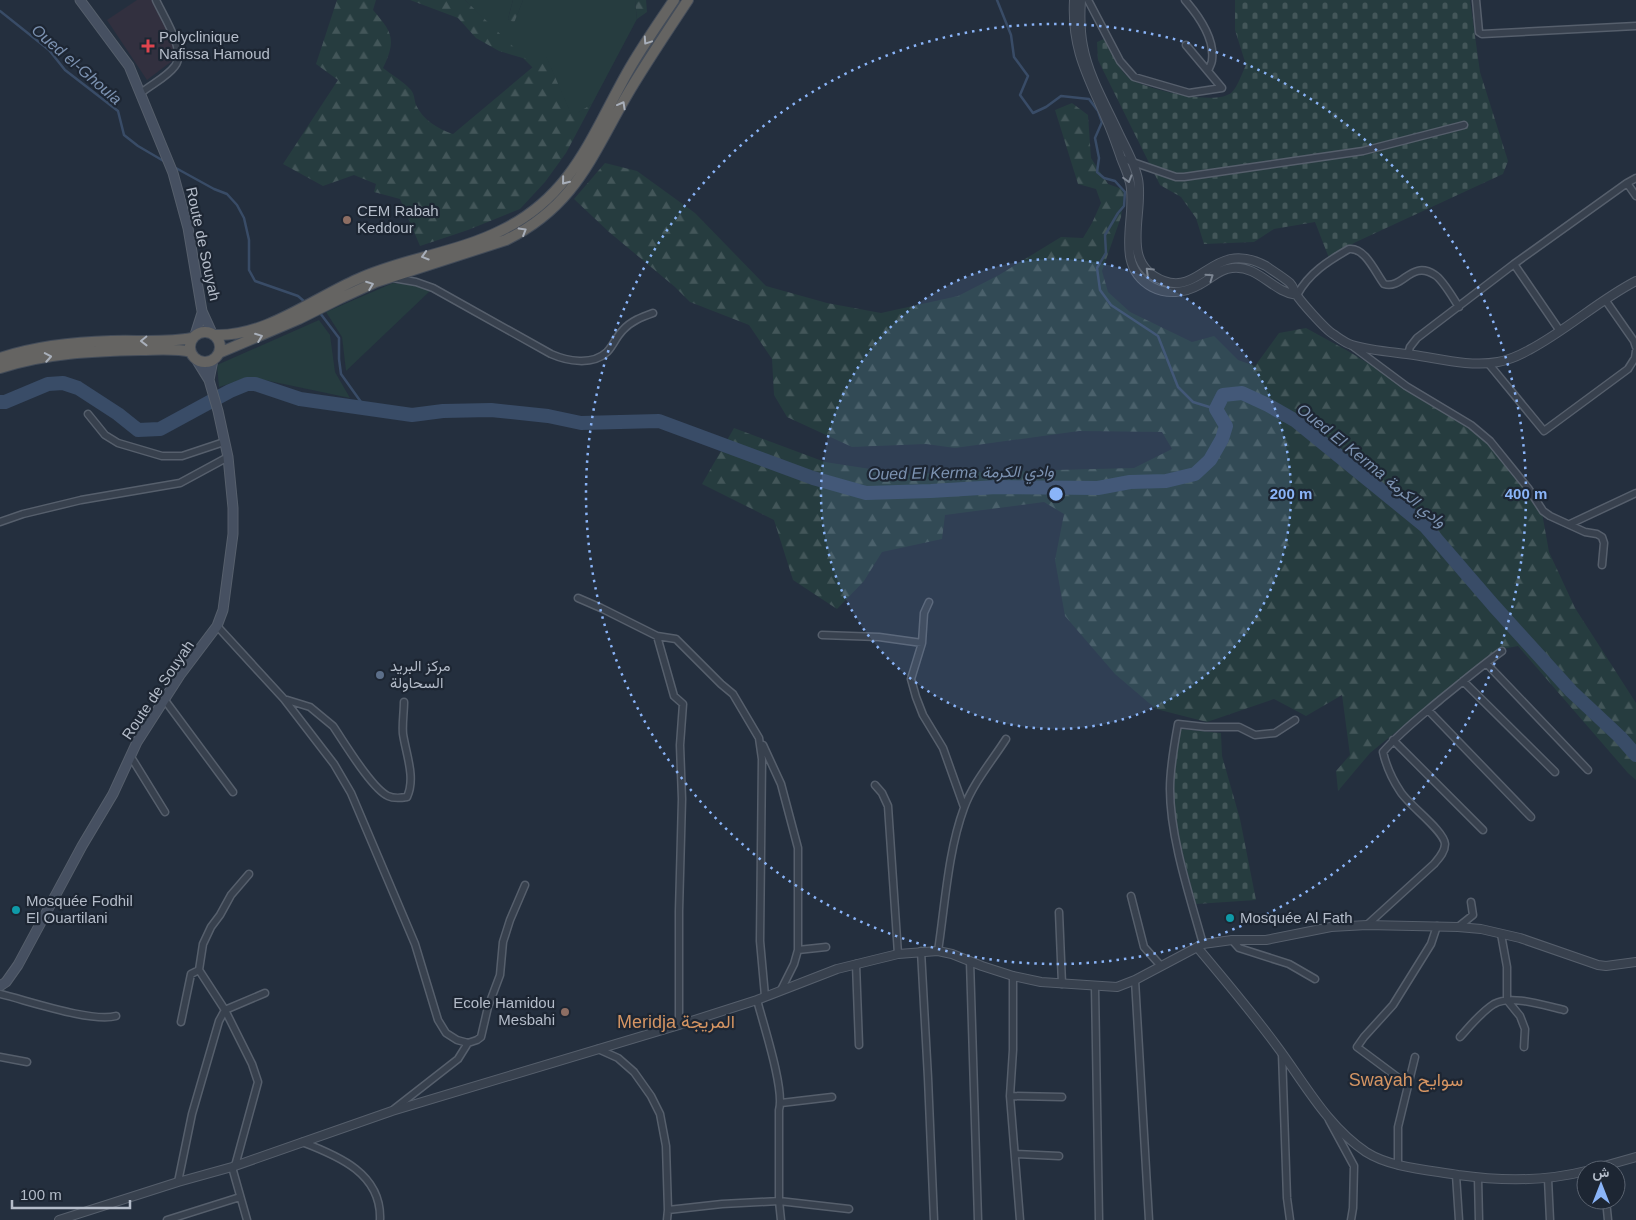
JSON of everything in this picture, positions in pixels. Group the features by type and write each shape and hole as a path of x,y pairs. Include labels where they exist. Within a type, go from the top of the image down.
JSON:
{"highway":[{"path":"0,368 40,358 91,351 173,350 205,362 324,301 368,274 487,237 514,224 538,208 560,188 577,164 628,71 674,0"},
{"path":"324,301 506,240 533,225 556,206 586,168 630,91 688,0"},
{"path":"0,358 25,351 67,344 177,340 194,336 203,331 213,334 230,335 297,315"},
{"path":"213,334 220,341 216,356"},
{"path":"193,356 190,345 194,336"}],"main road":[{"name":"Route de Souyah","path":"80,0 123,57 141,93 166,154 188,228 202,311 213,334"},
{"name":"Route de Souyah","path":"194,336 200,323 202,311"},
{"name":"Route de Souyah","path":"0,986 6,982 18,965 77,854 113,794 137,742 164,699 217,626 223,610 232,534 233,508 228,457 209,380 193,356"},
{"name":"Route de Souyah","path":"209,380 216,356"}],"street":[{"path":"141,93 171,71 178,62 175,41 156,0"},
{"path":"1074,0 1074,22 1081,61 1087,79 1112,132 1130,182 1132,195 1128,246 1130,259 1136,272 1144,281 1159,290 1176,292 1200,285 1219,271 1242,268 1254,271 1291,294 1297,295"},
{"path":"1081,0 1080,26 1086,58 1132,161 1139,187 1136,241 1138,255 1144,267 1154,276 1166,282 1180,283 1193,279 1217,263 1229,258 1242,258 1266,267 1290,283 1297,295 1330,332 1350,344 1406,386 1472,425 1490,442 1528,488 1543,511 1585,532 1602,537 1604,542 1602,565"},
{"path":"1088,0 1120,61 1134,77 1189,93 1222,88 1186,45"},
{"path":"1185,0 1197,14 1209,38 1212,60 1208,71"},
{"path":"1476,0 1479,32 1482,34 1636,26"},
{"path":"1121,158 1176,177 1184,177 1363,151 1464,125"},
{"path":"1408,354 1410,347 1417,338 1514,264 1636,178"},
{"path":"1627,183 1636,196"},
{"path":"1297,295 1302,284 1321,266 1352,248 1361,252 1384,284 1394,284 1414,270 1421,269 1436,275 1459,306"},
{"path":"1514,264 1560,332"},
{"path":"389,278 426,285 563,359 592,359 602,356 628,326 639,318 653,312"},
{"path":"1350,344 1470,362 1499,362 1513,358 1560,332 1636,281"},
{"path":"1488,363 1544,431 1628,369 1635,358 1636,349 1634,341 1606,301"},
{"path":"88,414 105,435 118,443 162,456 182,456 224,442"},
{"path":"0,522 81,500 180,483 228,457"},
{"path":"1570,524 1636,493"},
{"path":"578,598 657,636 676,639 721,684 734,694 759,738 781,784 798,848 798,950 794,964 781,990"},
{"path":"929,602 924,613 922,643 911,678 923,715 943,748 964,807"},
{"path":"217,626 284,699 334,764 352,793 415,944 438,1020 446,1033 457,1040 468,1043 481,1037 488,1007 500,975 504,942 510,920 525,885"},
{"path":"822,635 879,637 922,643"},
{"path":"657,636 674,696 683,704 680,745 682,799 679,911 679,1025"},
{"path":"1367,924 1434,864 1443,853 1445,843 1439,832 1400,792 1386,766 1383,752 1428,710 1502,652"},
{"path":"1486,663 1588,770"},
{"path":"1463,681 1554,772"},
{"path":"164,699 233,792"},
{"path":"284,699 310,707 325,718 333,726 375,785 387,796 398,799 407,797 411,789 403,733 404,702"},
{"path":"1428,710 1531,817"},
{"path":"1295,720 1274,733 1255,735 1239,727 1205,727 1178,724 1172,757 1170,790 1173,818 1200,946 1248,1007 1327,1117 1354,1166 1351,1220"},
{"path":"759,738 762,759 760,941 765,996"},
{"path":"938,951 954,843 964,807 1006,739"},
{"path":"1394,740 1483,830"},
{"path":"131,757 165,812"},
{"path":"875,785 882,793 888,806 898,954"},
{"path":"247,1220 234,1166 258,1082 252,1064 225,1010 199,970 203,944 211,927 231,894 249,874"},
{"path":"1131,896 1144,947 1161,966"},
{"path":"1458,927 1473,915 1471,902"},
{"path":"1059,912 1062,984"},
{"path":"59,1220 234,1166 392,1111 757,1000 837,969 898,954 938,951 952,954 1013,976 1041,982 1116,987 1135,980 1200,946 1232,940 1266,940 1331,927 1367,924 1481,929 1520,938 1598,965 1606,966 1636,962"},
{"path":"1408,1085 1357,1046 1394,1005 1431,944 1437,926"},
{"path":"1501,934 1507,967 1507,1000 1520,1016 1525,1029 1524,1047"},
{"path":"1232,940 1239,948 1289,964 1316,979"},
{"path":"798,950 826,947"},
{"path":"920,951 929,1088 934,1220"},
{"path":"970,961 978,1220"},
{"path":"856,964 859,1045"},
{"path":"181,1022 191,974 199,970"},
{"path":"1013,976 1013,1050 1010,1096 1020,1220"},
{"path":"1135,980 1149,1220"},
{"path":"1095,987 1099,1220"},
{"path":"178,1182 192,1114 219,1021 225,1010 265,993"},
{"path":"0,994 70,1012 103,1018 116,1016"},
{"path":"757,1000 778,1080 781,1102 779,1110 779,1201 781,1220"},
{"path":"1460,1037 1494,1004 1507,1000 1564,1010"},
{"path":"392,1111 458,1058 468,1043"},
{"path":"598,1049 618,1058 634,1072 651,1096 660,1114 666,1146 667,1220"},
{"path":"1282,1053 1287,1198 1290,1220"},
{"path":"0,1057 27,1062"},
{"path":"1398,1165 1398,1127 1414,1057"},
{"path":"1010,1096 1062,1097"},
{"path":"781,1102 832,1097"},
{"path":"1327,1117 1367,1153 1398,1165 1478,1178 1517,1180 1548,1178 1576,1173"},
{"path":"302,1142 340,1158 369,1181 378,1195 381,1209 380,1220"},
{"path":"1015,1154 1059,1156"},
{"path":"1456,1175 1459,1220"},
{"path":"1478,1178 1479,1220"},
{"path":"1548,1178 1550,1220"},
{"path":"167,1220 240,1197"},
{"path":"668,1210 722,1204 779,1201 848,1209"}],"shaded area":[{"name":"Polyclinique Nafissa Hamoud","path":"137,0 152,0 168,19 169,35 176,58 147,80 107,20"}],"green space":[{"path":"337,0 376,0 373,10 385,24 391,43 383,68 411,90 416,105 427,119 447,132 453,134 546,56 572,116 592,104 566,153 545,182 520,209 468,230 420,246 400,199 374,192 376,184 354,175 323,186 283,164 338,80 316,64"},
{"path":"410,0 465,0 526,59 499,51 476,38 458,18"},
{"path":"465,0 513,0 508,19 514,22 523,0 635,0 637,19 592,104 572,117 546,57 533,68"},
{"path":"513,0 523,0 514,23 508,19"},
{"path":"635,0 646,0 647,12 637,19"},
{"path":"1235,0 1470,0 1480,72 1508,161 1503,174 1356,242 1329,258 1315,222 1274,229 1254,242 1204,244 1196,218 1181,197 1160,185 1098,60 1097,42 1104,39 1121,70 1129,78 1137,82 1181,95 1212,98 1224,96 1232,92 1246,65 1235,30"},
{"path":"1072,103 1088,115 1091,158 1108,184 1125,190 1121,217 1102,271 1108,292 1130,312 1192,342 1214,336 1238,360 1255,366 1279,333 1306,328 1348,351 1478,430 1539,496 1549,552 1575,608 1636,703 1636,780 1518,646 1497,650 1370,753 1338,791 1336,771 1350,755 1342,695 1306,716 1274,699 1207,722 1156,709 1115,674 1065,616 1055,560 1064,514 1044,502 945,515 942,539 882,552 864,581 837,609 793,580 774,520 702,484 734,428 825,462 903,474 1134,468 1172,449 1162,432 1079,431 955,448 926,444 852,447 787,417 774,395 772,359 749,325 690,302 574,199 605,163 637,171 695,213 766,286 827,303 881,313 958,296 999,275 1061,237 1083,238 1101,203 1096,189 1078,184 1055,110"},
{"path":"393,283 412,285 430,291 346,371 342,337 326,312"},
{"path":"319,320 330,335 335,372 350,398 251,377 219,387 217,365"},
{"path":"1180,729 1221,733 1222,756 1240,819 1256,900 1196,904 1176,819 1174,791"}],"waterway":[{"path":"997,0 1011,35 1014,57 1028,76 1020,95 1033,113 1046,107 1061,96 1089,99 1098,111 1102,122 1095,138 1099,158 1097,172 1104,178 1115,181 1125,192 1124,206 1105,235 1106,253 1097,268 1100,290 1111,305 1158,336 1178,387 1193,402 1216,409"},
{"name":"Oued el-Ghoula","path":"0,11 49,50 65,70 118,111 124,135 138,146 167,163"},
{"name":"Oued el-Ghoula","path":"174,167 227,194 237,205 244,218 249,240 249,270 255,281 298,296 305,302"},
{"name":"Oued el-Ghoula","path":"320,313 339,338 341,374 366,409"},
{"name":"Oued El Kerma وادي الكرمة","path":"0,402 5,402 48,384 63,383 78,388 118,414 138,430 160,429 230,391 247,384 255,384 300,399 412,415 443,411 491,410 548,416 581,423 659,421 813,478 866,493 997,487 1098,488 1130,482 1166,481 1195,474 1210,460 1222,439 1226,426 1216,409 1223,395 1242,393 1296,421 1425,526 1571,691 1620,737 1636,755"}],"place":[{"name":"Polyclinique Nafissa Hamoud","path":"148,46"},
{"name":"CEM Rabah Keddour","path":"347,220"},
{"name":"مركز البريد السحاولة","path":"380,675"},
{"name":"Mosquée Fodhil El Ouartilani","path":"16,910"},
{"name":"Mosquée Al Fath","path":"1230,918"},
{"name":"Ecole Hamidou Mesbahi","path":"565,1012"}],"district":[{"name":"Meridja المريجة","path":"676,1022"},
{"name":"Swayah سوايح","path":"1406,1080"}]}
